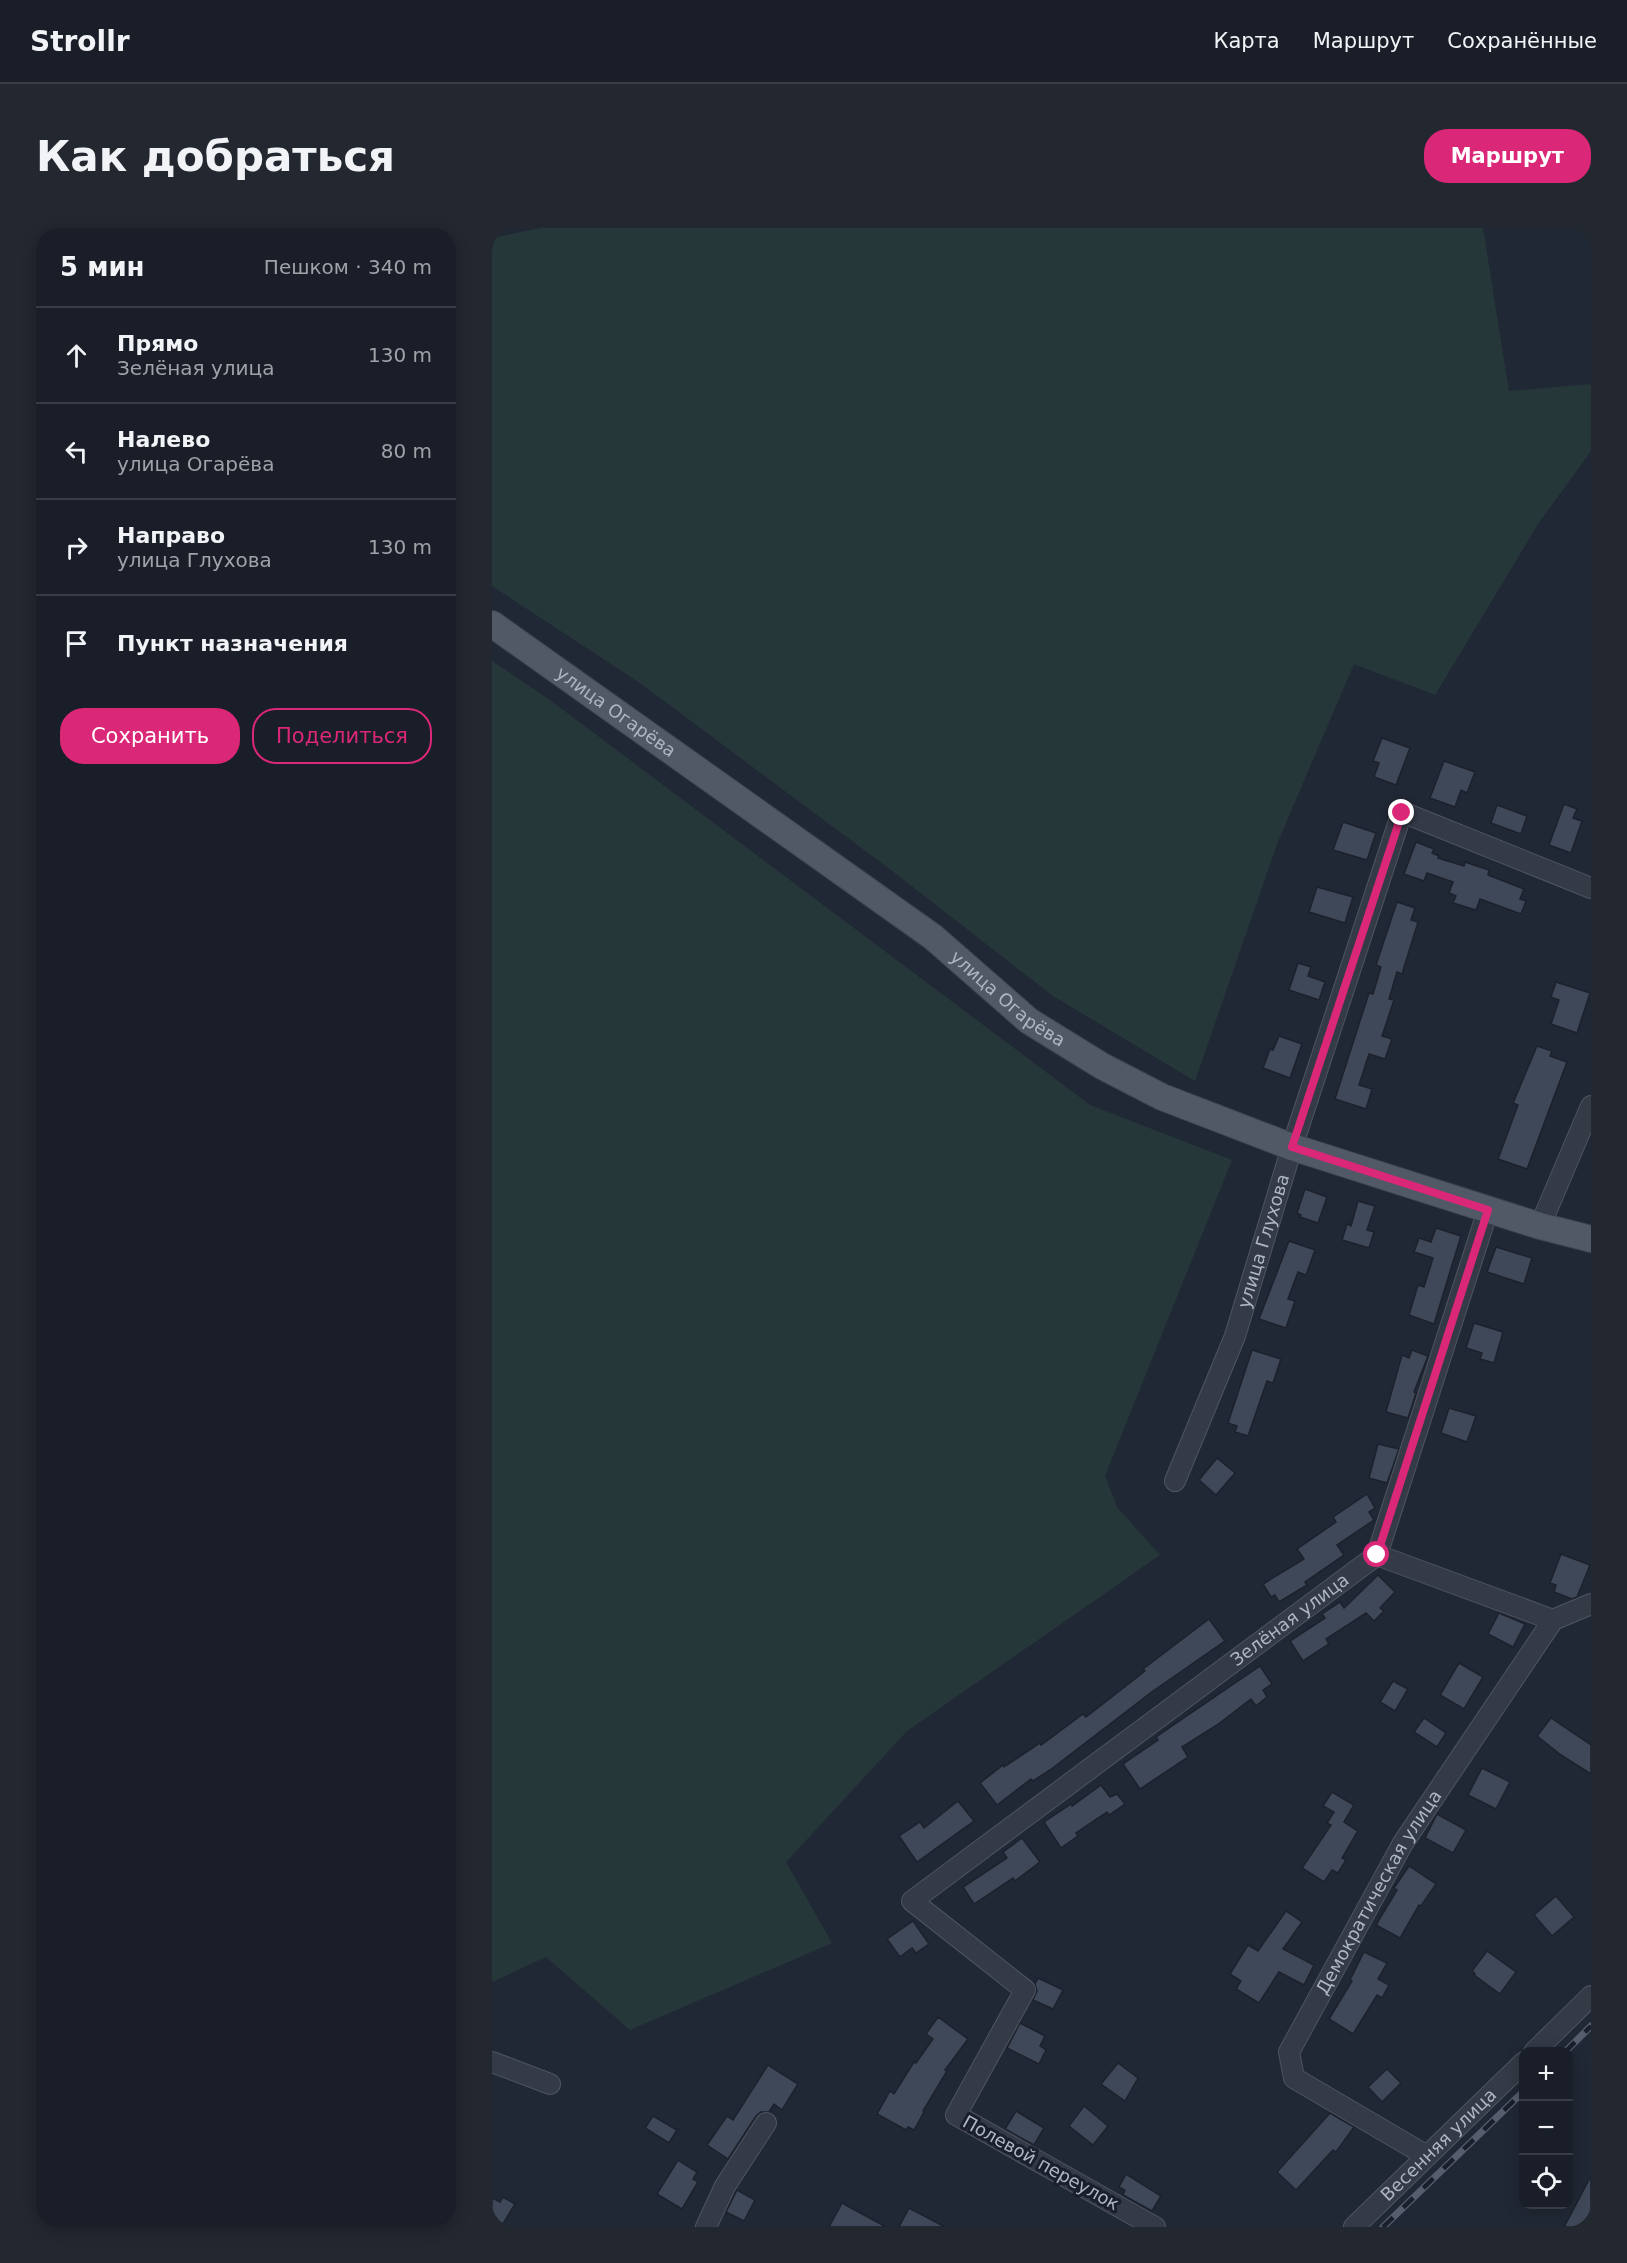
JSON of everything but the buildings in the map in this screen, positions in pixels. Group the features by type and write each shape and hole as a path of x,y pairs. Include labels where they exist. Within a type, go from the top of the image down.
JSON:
{"main road":[{"name":"улица Огарёва","path":"492,624 933,937 1029,1021 1102,1066 1162,1097 1292,1147 1488,1210 1591,1239"}],"street":[{"name":"улица Глухова","path":"1175,1481 1235,1336 1292,1147 1402,813 1591,888"},
{"path":"1540,1226 1591,1106"},
{"path":"1488,1210 1377,1555 1553,1620 1591,1604"},
{"name":"Зелёная улица","path":"912,1901 1377,1555"},
{"name":"Демократическая улица","path":"1427,2156 1294,2078 1289,2052 1403,1842 1553,1620"},
{"name":"Полевой переулок","path":"912,1901 1025,1990 956,2115 1155,2227"},
{"path":"1539,2047 1591,1996"},
{"path":"492,2062 550,2084"},
{"name":"Весенняя улица","path":"1354,2227 1519,2067"},
{"path":"706,2227 725,2186 766,2123"}],"shaded area":[{"path":"540,228 1483,228 1509,391 1591,384 1591,451 1538,524 1435,695 1354,664 1277,844 1195,1081 1053,996 891,870 640,683 492,586 492,238"},
{"path":"492,661 547,698 1090,1105 1232,1160 1105,1476 1117,1507 1160,1555 907,1731 786,1862 832,1943 630,2030 546,1957 492,1982"}],"railway":[{"path":"1570,2047 1591,2026"},
{"path":"1383,2227 1519,2096"}],"route":[{"path":"1377,1555 1488,1210 1292,1147 1402,813"}]}
